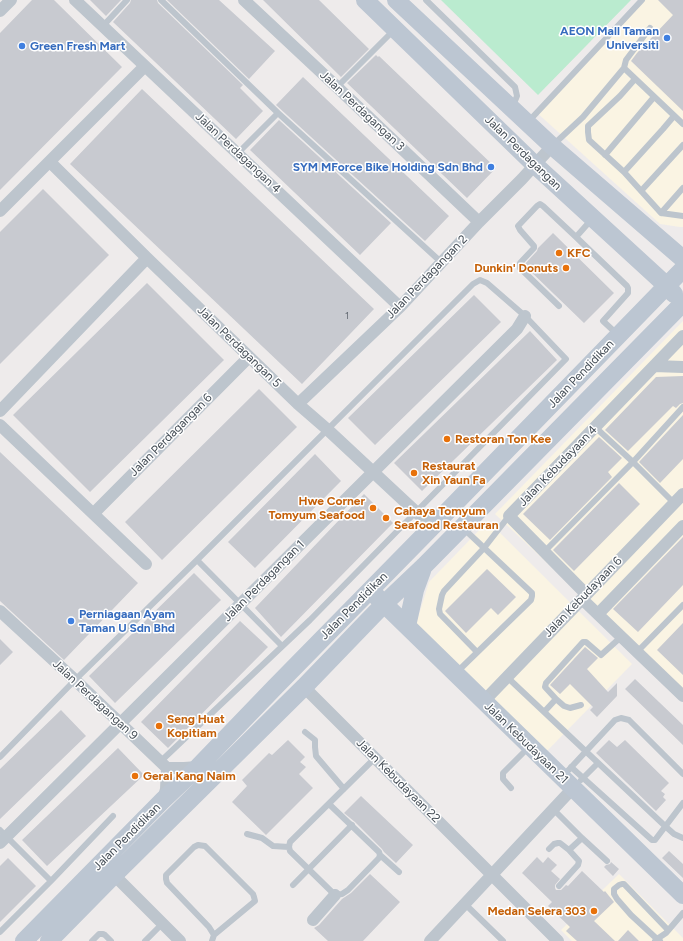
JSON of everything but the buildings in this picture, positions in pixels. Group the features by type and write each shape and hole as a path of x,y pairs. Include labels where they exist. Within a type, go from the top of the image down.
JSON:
{"main road":[{"name":"Jalan Perdagangan","path":"365,0 535,165 667,286 683,303"},
{"name":"Jalan Perdagangan","path":"396,0 552,146 675,248 683,259"},
{"path":"636,318 654,291 655,284 653,278 640,261"},
{"name":"Jalan Pendidikan","path":"24,941 163,800 198,767 683,269"},
{"name":"Jalan Pendidikan","path":"48,941 304,687 384,604 424,566 683,303"},
{"name":"Jalan Pendidikan","path":"587,400 656,342 683,314"},
{"path":"407,626 415,590 424,566"},
{"name":"Jalan Kebudayaan 21","path":"370,590 530,746 572,778 683,895"}],"street":[{"path":"0,11 11,0"},
{"name":"Jalan Perdagangan 4","path":"75,0 400,306"},
{"name":"Jalan Perdagangan 3","path":"244,0 479,222"},
{"path":"0,211 145,66"},
{"name":"Jalan Perdagangan 2","path":"298,404 400,306 552,146"},
{"name":"Jalan Perdagangan 5","path":"50,162 298,404 433,526"},
{"path":"0,411 147,258"},
{"name":"Jalan Perdagangan 1","path":"2,836 120,724 517,329 525,316"},
{"name":"Jalan Kebudayaan 4","path":"681,691 637,652 598,614 584,596 509,516 654,366 679,345 683,336"},
{"name":"Jalan Perdagangan 6","path":"94,513 249,357"},
{"path":"654,366 683,367"},
{"path":"0,425 146,564"},
{"name":"Jalan Kebudayaan 6","path":"484,701 679,498"},
{"path":"598,614 683,526"},
{"name":"Jalan Perdagangan 9","path":"0,611 164,765"},
{"name":"Jalan Kebudayaan 22","path":"304,687 558,941"},
{"path":"163,800 166,789 164,765 184,768 198,767"},
{"path":"436,939 465,904 553,809 572,778"},
{"path":"114,875 180,941"},
{"path":"313,920 335,895"}],"lane":[{"path":"103,26 128,0"},
{"path":"161,0 278,113 441,262"},
{"path":"426,0 515,87 517,96 512,109"},
{"path":"527,123 642,0"},
{"path":"337,87 395,28"},
{"path":"552,146 583,117 624,68 626,60 650,28"},
{"path":"624,68 683,124"},
{"path":"635,79 620,96 588,126 589,140 624,172 661,213 683,216"},
{"path":"605,155 654,97"},
{"path":"238,153 278,113"},
{"path":"624,172 674,116"},
{"path":"641,191 683,145"},
{"path":"661,213 683,188"},
{"path":"559,306 520,268 520,263 534,248 534,246 518,226 540,204 627,286 628,293 603,321 619,336"},
{"path":"576,237 593,218"},
{"path":"0,757 75,680 328,430 473,284 480,280 487,283 525,316 566,359 310,620 282,646 164,765"},
{"path":"544,552 633,462 683,407"},
{"path":"595,427 633,462 679,498"},
{"path":"477,652 440,614 439,609 442,595 484,548 509,516"},
{"path":"456,674 531,600 532,596 532,593 462,527"},
{"path":"197,560 282,646"},
{"path":"637,652 683,605"},
{"path":"581,705 570,708 564,706 545,687 546,683 583,642 586,642 601,655 621,637"},
{"path":"507,677 665,826 674,834 683,838"},
{"path":"544,712 556,699"},
{"path":"572,778 586,752 615,720 621,718 629,720 683,774"},
{"path":"305,732 315,740 316,756 344,789"},
{"path":"511,788 503,778 503,773 530,746"},
{"path":"375,758 290,842 289,846 290,851 335,895 342,894 348,890 379,858 380,855"},
{"path":"572,778 598,763"},
{"path":"572,778 652,840 655,840 683,803"},
{"path":"329,804 399,872"},
{"path":"553,809 607,861"},
{"path":"0,932 113,816"},
{"path":"293,886 352,825"},
{"path":"247,834 262,838 273,846 289,846"},
{"path":"2,836 51,881"},
{"path":"569,850 582,838"},
{"path":"549,849 554,844 560,843 579,861 578,865 559,886"},
{"path":"198,845 205,846 253,894 255,901 213,938 209,927 167,883 166,879 166,875 194,847 198,845"},
{"path":"668,930 624,884 618,885 614,889 614,894 617,899 657,940 668,930 683,913"},
{"path":"465,904 504,941"},
{"path":"145,941 162,924"},
{"path":"92,941 99,934 103,934 110,941"}],"shaded area":[{"path":"639,0 683,0 683,227 660,224 535,111"},
{"path":"683,321 683,691 495,514"},
{"path":"488,521 632,664 547,751 416,624 429,582"},
{"path":"619,874 683,938 683,941 572,941 561,930"}],"green space":[{"path":"441,0 631,0 538,95"}],"place":[{"name":"AEON Mall Taman Universiti","path":"667,38"},
{"name":"Green Fresh Mart","path":"22,46"},
{"name":"SYM MForce Bike Holding Sdn Bhd","path":"491,167"},
{"name":"KFC","path":"559,253"},
{"name":"Dunkin' Donuts","path":"566,268"},
{"name":"Restoran Ton Kee","path":"447,439"},
{"name":"Restaurat Xin Yaun Fa","path":"414,473"},
{"name":"Hwe Corner Tomyum Seafood","path":"373,508"},
{"name":"Cahaya Tomyum Seafood Restauran","path":"386,518"},
{"name":"Perniagaan Ayam Taman U Sdn Bhd","path":"71,621"},
{"name":"Seng Huat Kopitiam","path":"159,726"},
{"name":"Gerai Kang Naim","path":"135,776"},
{"name":"Medan Selera 303","path":"594,911"}]}
